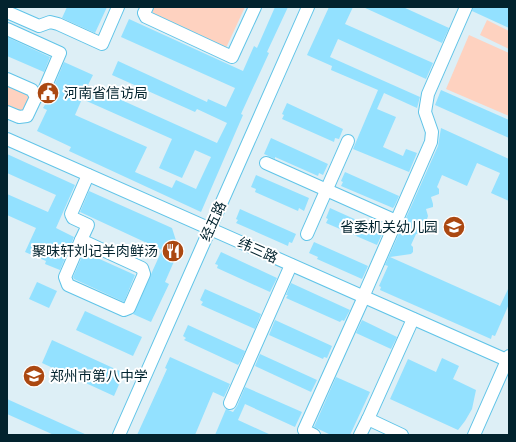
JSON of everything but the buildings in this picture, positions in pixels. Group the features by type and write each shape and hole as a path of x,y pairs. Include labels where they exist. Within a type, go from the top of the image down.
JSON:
{"street":[{"path":"7,12 39,26 50,22 58,24 102,44 118,7"},
{"path":"147,7 144,13 146,18 232,57 255,7"},
{"name":"经五路","path":"119,435 308,7"},
{"path":"314,435 304,430 432,142 432,132 425,112 428,94 466,7"},
{"path":"7,29 60,54 42,95 36,97 27,116 19,117 7,112"},
{"path":"7,79 32,90 36,97"},
{"name":"纬三路","path":"7,139 413,319 508,359"},
{"path":"307,234 348,141"},
{"path":"266,163 396,221"},
{"path":"81,240 142,268 144,274 129,308 124,310 68,285 65,277 81,240 88,225 73,218 71,214 88,175"},
{"path":"230,403 291,265"},
{"path":"360,435 413,319"},
{"path":"474,435 508,359"},
{"path":"368,419 402,435"}],"shaded area":[{"path":"152,7 245,7 226,48 153,15"},
{"path":"487,20 509,31 509,49 480,35"},
{"path":"469,35 509,53 509,116 446,89"},
{"path":"7,85 20,90 29,96 30,102 24,113 7,109"}],"place":[{"name":"河南省信访局","path":"48,93"},
{"name":"省委机关幼儿园","path":"454,227"},
{"name":"聚味轩刘记羊肉鲜汤","path":"173,251"},
{"name":"郑州市第八中学","path":"34,376"}]}
